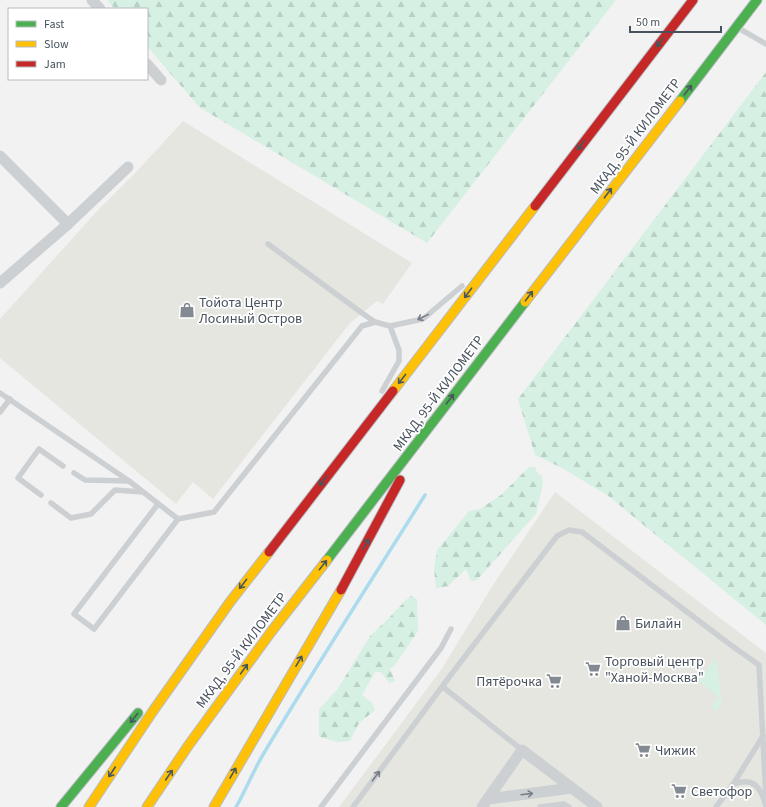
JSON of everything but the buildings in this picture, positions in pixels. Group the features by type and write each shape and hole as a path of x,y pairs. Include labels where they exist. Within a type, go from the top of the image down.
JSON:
{"highway":[{"path":"155,692 230,602 693,0"},
{"name":"МКАД, 95-Й КИЛОМЕТР","path":"147,807 188,746 271,632 757,0"},
{"path":"214,807 341,591 427,430"},
{"path":"90,807 153,711 230,602"},
{"path":"61,807 145,704"}],"street":[{"path":"92,0 99,8"},
{"path":"148,65 161,80"},
{"path":"0,156 68,224"},
{"path":"0,283 68,224 128,167"},
{"path":"485,803 522,750 597,807"},
{"path":"485,803 572,788"}],"lane":[{"path":"736,27 766,44"},
{"path":"268,244 362,313 376,322 390,326 423,319 466,283"},
{"path":"471,278 504,246"},
{"path":"158,504 74,614 94,629 178,519 214,512 362,326 376,322"},
{"path":"379,394 399,361 399,350 390,326"},
{"path":"0,393 129,481 178,519"},
{"path":"0,412 10,399"},
{"path":"351,445 368,414"},
{"path":"41,495 18,478 39,449 63,466"},
{"path":"74,473 85,480 129,481"},
{"path":"51,503 71,518 91,514 115,490 142,492"},
{"path":"353,807 557,536 569,530 582,532 759,665 766,798"},
{"path":"321,807 441,648 451,629"},
{"path":"443,686 522,750"},
{"path":"716,807 732,786 763,736"},
{"path":"732,786 744,782 750,782 758,787 766,806"},
{"path":"540,807 564,804 569,807"}],"shaded area":[{"name":"Тойота Центр Лосиный Остров","path":"183,121 412,263 383,304 377,301 350,323 213,499 193,482 176,504 0,358 0,319 98,210 138,170"},
{"path":"555,492 766,653 766,807 339,807 441,670 493,585"}],"green space":[{"path":"107,0 616,0 427,243 199,107 148,47 148,8 114,8"},
{"path":"766,72 766,625 607,495 562,468 535,455 518,399"},
{"path":"529,467 535,467 537,472 542,477 543,483 536,514 477,580 471,581 466,569 448,586 436,588 434,569 437,550 469,511 480,509 501,495"},
{"path":"411,596 417,599 418,631 395,665 390,669 395,681 389,683 381,672 375,672 362,695 372,703 375,710 359,723 350,741 338,742 319,737 319,709 337,690 370,636"},
{"path":"716,658 722,704 716,711 711,707 719,697 699,681"}],"waterway":[{"path":"236,807 260,760 284,720 425,495"}],"traffic: fast":[{"path":"680,101 757,0"},
{"path":"327,560 525,302"},
{"path":"61,807 138,713"}],"traffic: slow":[{"path":"525,302 680,101"},
{"path":"393,391 535,206"},
{"path":"89,807 153,711 230,602 269,552"},
{"path":"147,807 188,746 271,632 327,560"},
{"path":"214,807 341,590"}],"traffic: jam":[{"path":"535,206 693,0"},
{"path":"269,552 393,391"},
{"path":"341,590 400,480"}],"place":[{"name":"Тойота Центр Лосиный Остров","path":"187,310"},
{"name":"Билайн","path":"623,623"},
{"name":"Торговый центр \"Ханой-Москва\"","path":"593,669"},
{"name":"Пятёрочка","path":"554,681"},
{"name":"Чижик","path":"643,750"},
{"name":"Светофор","path":"679,791"}]}
